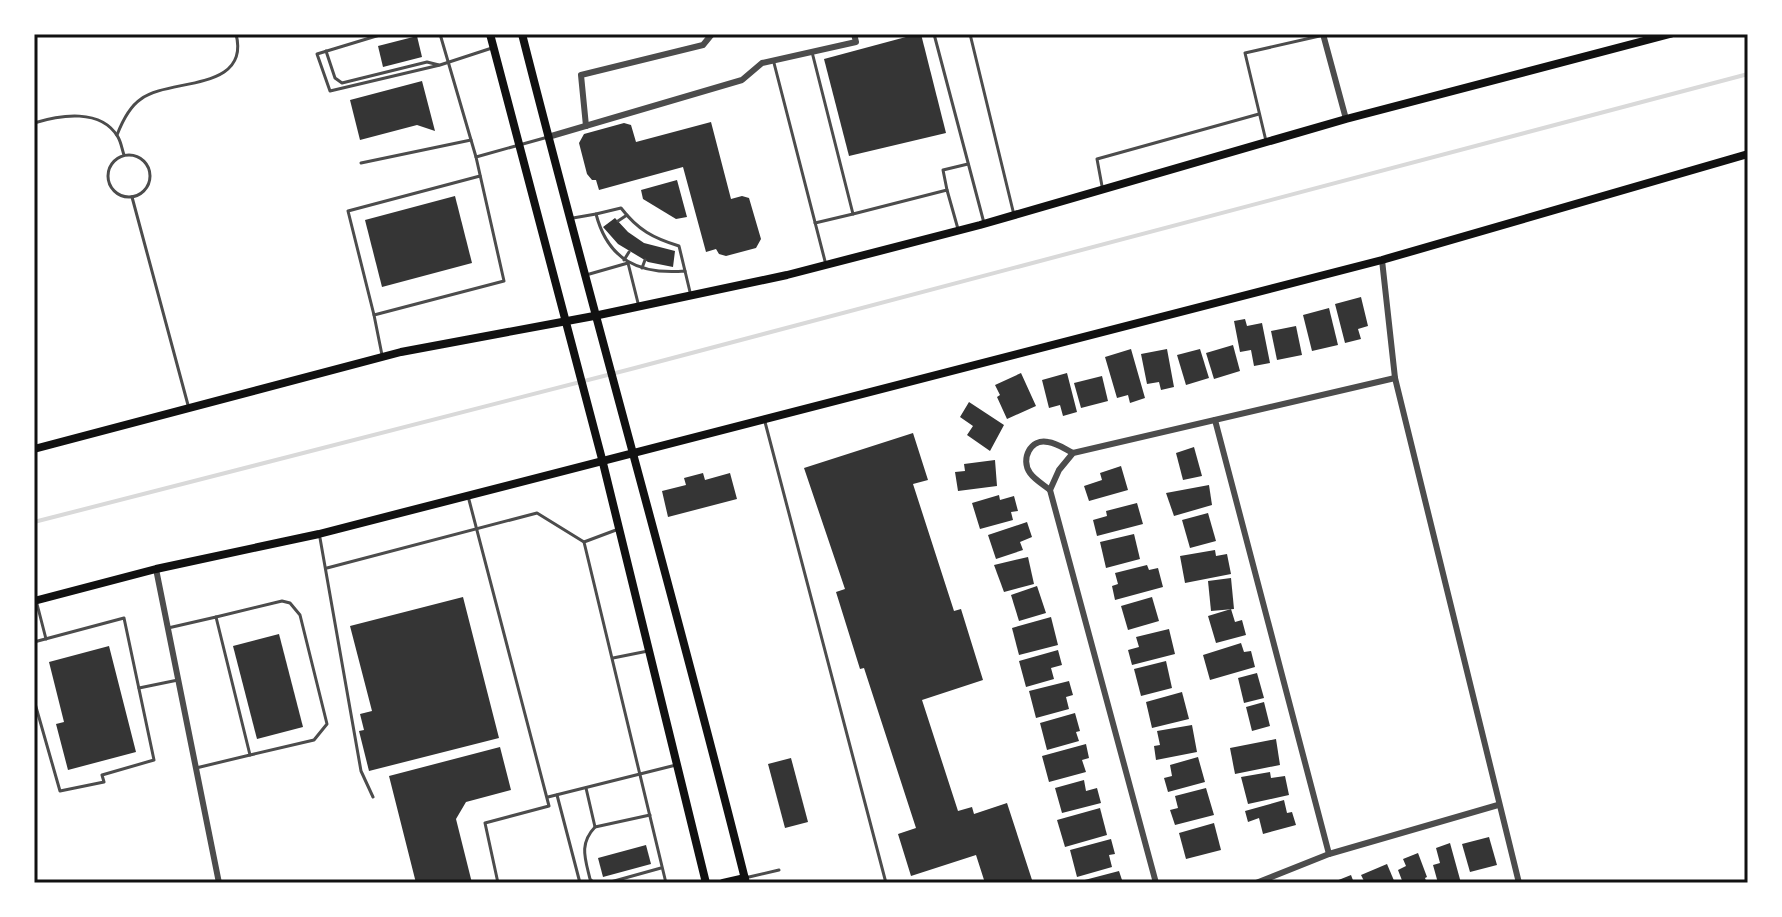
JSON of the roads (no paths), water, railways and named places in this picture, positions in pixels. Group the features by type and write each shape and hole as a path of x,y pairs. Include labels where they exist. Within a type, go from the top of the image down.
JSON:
{"main road":[{"path":"490,34 598,443 706,883"},
{"path":"522,34 599,335 634,452 746,881 723,883"},
{"path":"34,449 383,357 639,307 826,265 1014,215 1346,119 1670,34"},
{"path":"35,601 156,569 319,534 1382,260 1748,154"}],"street":[{"path":"586,126 581,75 703,45 712,34"},
{"path":"548,137 742,80 762,63 856,42 854,34"},
{"path":"1324,35 1346,119"},
{"path":"1382,260 1395,378 1519,883"},
{"path":"1156,883 1050,490 1029,472 1028,450 1034,445 1048,442 1073,453 1395,378"},
{"path":"1215,420 1329,854"},
{"path":"1050,490 1059,470 1073,453"},
{"path":"156,569 219,883"},
{"path":"1256,883 1329,854 1498,805"}],"lane":[{"path":"117,135 130,110 143,97 214,78 225,72 235,59 239,45 236,34"},
{"path":"383,34 317,54 330,91 440,65 494,47"},
{"path":"374,315 504,281 476,157 440,34"},
{"path":"934,34 984,223"},
{"path":"970,34 1014,215"},
{"path":"1266,142 1245,53 1324,35"},
{"path":"326,51 335,78 342,83 427,62 440,65"},
{"path":"812,52 853,214"},
{"path":"773,61 826,265"},
{"path":"1103,189 1097,159 1259,114"},
{"path":"34,123 53,117 81,115 104,124 117,135 124,155"},
{"path":"476,157 548,137"},
{"path":"361,163 471,140"},
{"path":"124,155 141,158 149,170 148,184 132,197 119,195 108,179 114,160 124,155"},
{"path":"958,230 943,170 968,164"},
{"path":"383,357 348,211 480,176"},
{"path":"815,223 947,190"},
{"path":"132,197 189,408"},
{"path":"569,219 621,208 643,232 679,246 691,295"},
{"path":"596,214 609,244 626,262 642,268 660,268 670,273 685,271"},
{"path":"618,221 627,215"},
{"path":"625,229 633,223"},
{"path":"638,239 643,232"},
{"path":"650,246 653,238"},
{"path":"609,244 614,240"},
{"path":"663,250 664,242"},
{"path":"672,251 673,244"},
{"path":"629,252 626,262 639,307"},
{"path":"642,268 645,260"},
{"path":"584,275 626,262"},
{"path":"670,273 671,267"},
{"path":"764,418 886,883"},
{"path":"467,495 549,806 485,823 498,883"},
{"path":"327,568 537,513 584,542 666,883"},
{"path":"584,542 619,529"},
{"path":"319,534 361,771 373,797"},
{"path":"35,601 46,639"},
{"path":"168,628 282,601 296,609 327,724 314,740 196,768"},
{"path":"216,617 250,755"},
{"path":"34,642 124,618 154,760 102,775 104,782 60,791 34,700"},
{"path":"613,658 648,651"},
{"path":"139,688 178,680"},
{"path":"547,798 676,765"},
{"path":"586,787 595,827"},
{"path":"557,795 580,883"},
{"path":"594,883 587,867 586,836 595,827 650,815"},
{"path":"607,883 662,868"},
{"path":"746,881 779,870"}],"waterway":[{"path":"34,522 631,369 1748,74"}]}
